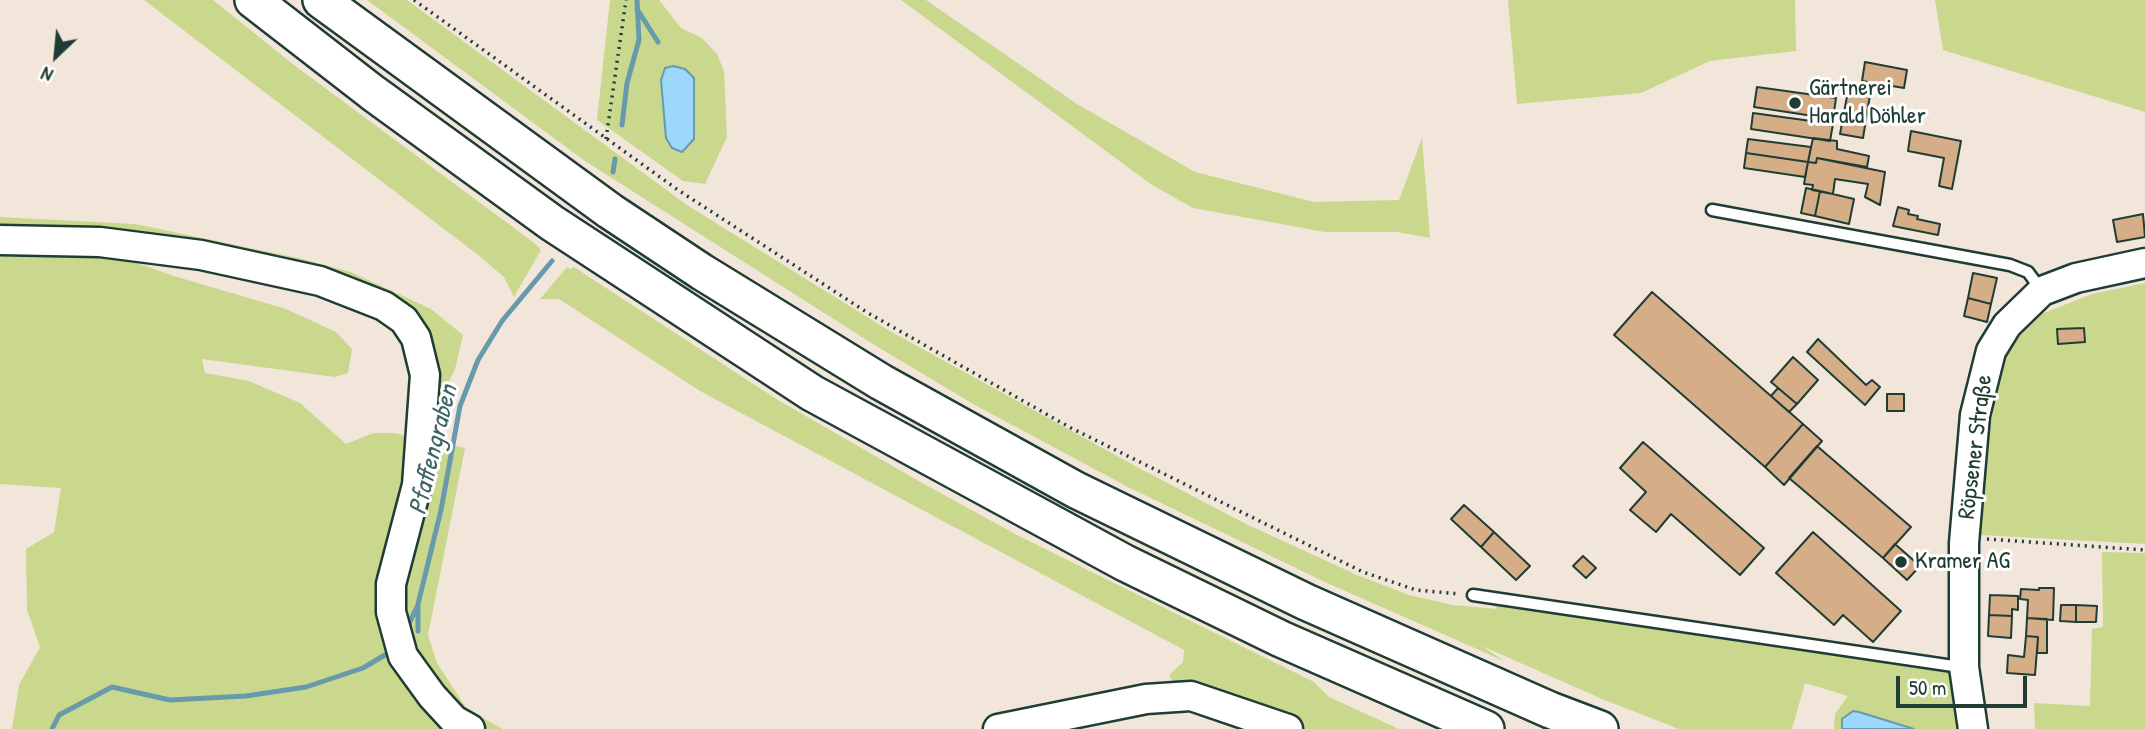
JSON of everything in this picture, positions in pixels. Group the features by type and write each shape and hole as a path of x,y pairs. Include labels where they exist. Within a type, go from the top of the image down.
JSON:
{"highway":[{"path":"253,0 373,93 552,223 812,393 964,478 1125,563 1281,639 1486,729"},
{"path":"321,0 610,211 702,272 881,382 1076,490 1306,602 1550,710 1600,729"}],"street":[{"path":"0,240 100,242 201,255 320,281 384,306 404,320 416,338 425,375 417,485 391,584 390,612 403,656 432,696 454,720 470,729"},
{"name":"Röpsener Straße","path":"1973,729 1964,667 1965,533 1975,415 1991,351 2007,325 2042,291 2076,278 2145,263"},
{"path":"998,729 1146,699 1191,696 1288,729"}],"lane":[{"path":"1712,210 2010,265 2028,272 2042,291"},
{"path":"1473,595 1964,667"}],"path":[{"path":"414,0 678,190 868,313 1071,428 1363,572 1416,590 1473,595"},
{"path":"606,139 626,0"},
{"path":"1965,533 2007,542 2145,550"}],"green space":[{"path":"144,0 213,0 294,65 533,242 541,250 514,297 504,277 478,255"},
{"path":"367,0 407,0 687,205 888,330 1244,523 1357,575 1409,595 1453,605 1497,609 1494,604 1802,650 1952,669 1964,729 1914,729 1853,711 1841,724 1842,729 1834,729 1835,714 1848,696 1805,683 1792,729 1679,729 1602,699 1482,646 1504,661 1325,582 1128,487 975,405 876,346 585,161"},
{"path":"610,0 659,0 681,28 702,38 717,54 724,71 727,137 705,184 683,181 597,120"},
{"path":"901,0 926,0 1077,104 1195,172 1314,202 1399,200 1422,138 1430,238 1397,232 1325,232 1193,208 1152,185"},
{"path":"1508,0 1795,0 1796,51 1710,61 1641,93 1517,104"},
{"path":"1935,0 2145,0 2145,112 1943,50"},
{"path":"0,217 135,224 298,258 351,272 431,309 463,335 455,369 429,423 431,393 380,291 0,233"},
{"path":"0,251 109,253 174,276 286,309 336,332 352,349 348,373 335,377 202,359 205,373 249,381 300,403 346,444 373,433 394,433 465,448 428,635 437,663 467,709 503,729 12,729 19,685 40,647 27,610 26,549 54,532 61,488 0,484"},
{"path":"567,267 574,267 778,400 917,480 1015,534 1314,682 1329,697 1399,729 1304,729 1260,711 1175,685 1169,675 1183,662 1184,650 700,391 559,299 540,299"},
{"path":"2145,283 2145,544 1981,535 1993,384 2011,343 2041,314 2092,294"},
{"path":"2102,552 2145,553 2145,729 2035,729 2034,703 2090,706 2092,629 2103,627"}],"water":[{"path":"673,66 685,69 694,78 694,139 682,152 672,148 666,138 661,80 665,68"},
{"path":"1853,711 1914,729 1842,729 1842,719"}],"building":[{"path":"1865,62 1907,70 1904,88 1862,81"},
{"name":"Gärtnerei Harald Döhler","path":"1757,87 1836,98 1833,119 1754,107"},
{"path":"1848,91 1870,95 1863,138 1840,134"},
{"path":"1753,113 1833,124 1830,141 1751,129"},
{"path":"1911,131 1961,141 1952,189 1939,186 1944,158 1908,151"},
{"path":"1813,138 1837,141 1837,149 1869,156 1867,167 1817,158 1816,163 1808,162"},
{"path":"1748,139 1811,147 1808,162 1746,153"},
{"path":"1746,153 1808,162 1805,177 1744,168"},
{"path":"1817,158 1885,172 1880,205 1865,197 1868,184 1835,179 1833,194 1812,190 1813,185 1804,184 1808,162 1816,163"},
{"path":"1806,188 1820,191 1815,216 1801,213"},
{"path":"1820,191 1854,199 1849,224 1815,216"},
{"path":"1898,207 1909,210 1908,214 1918,216 1917,219 1940,224 1938,235 1893,226"},
{"path":"2143,214 2145,237 2117,242 2113,220"},
{"path":"1973,273 1997,278 1991,304 1968,298"},
{"path":"1652,292 1803,424 1765,467 1614,335"},
{"path":"1968,298 1991,304 1987,322 1964,316"},
{"path":"2084,328 2085,342 2058,344 2057,329"},
{"path":"1818,339 1866,385 1872,380 1880,387 1865,405 1807,352"},
{"path":"1793,357 1818,380 1797,404 1771,382"},
{"path":"1778,388 1797,404 1789,412 1771,396"},
{"path":"1887,394 1904,394 1904,411 1887,411"},
{"path":"1803,424 1822,441 1784,485 1765,467"},
{"path":"1643,442 1764,548 1740,575 1671,514 1656,532 1630,510 1646,492 1620,468"},
{"path":"1817,446 1911,527 1883,558 1789,478"},
{"path":"1464,505 1494,532 1481,547 1451,519"},
{"path":"1494,532 1530,566 1516,580 1481,547"},
{"path":"1813,532 1901,611 1873,642 1843,615 1834,625 1776,573"},
{"name":"Kramer AG","path":"1895,544 1920,566 1907,580 1883,558"},
{"path":"1583,556 1596,568 1586,578 1573,566"},
{"path":"2054,588 2053,620 2027,618 2028,600 2020,599 2021,589"},
{"path":"1990,595 2018,596 2018,610 2012,609 2012,616 1989,615"},
{"path":"2061,605 2076,605 2076,622 2060,621"},
{"path":"2076,605 2097,606 2096,622 2076,622"},
{"path":"1989,615 2012,616 2011,638 1988,636"},
{"path":"2027,618 2047,619 2047,653 2037,653 2038,637 2026,636"},
{"path":"2026,636 2038,637 2035,675 2007,673 2008,655 2024,657"}],"waterway":[{"name":"Pfaffengraben","path":"622,125 627,83 639,40 637,0"},
{"path":"637,9 658,42"},
{"name":"Pfaffengraben","path":"613,172 615,159"},
{"name":"Pfaffengraben","path":"418,631 418,604 441,510 460,406 478,360 502,321 552,261"},
{"path":"406,630 417,607"},
{"path":"52,729 59,715 112,687 170,700 246,696 306,687 363,668 390,652"}],"place":[{"name":"Gärtnerei Harald Döhler","path":"1795,103"},
{"name":"Kramer AG","path":"1901,562"}]}
